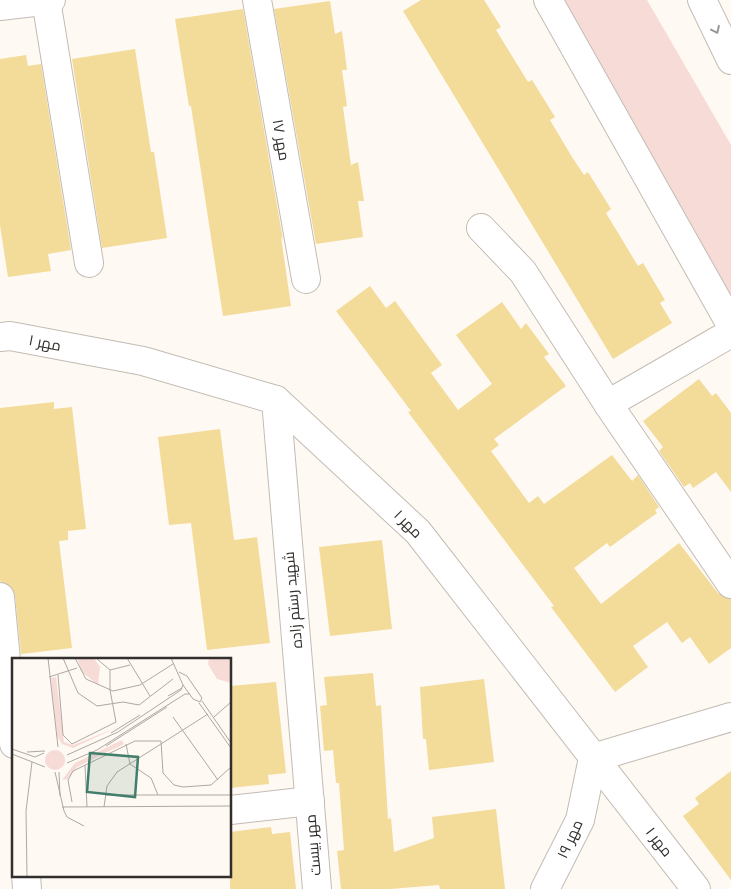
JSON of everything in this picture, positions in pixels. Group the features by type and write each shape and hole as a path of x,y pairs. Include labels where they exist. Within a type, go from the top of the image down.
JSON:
{"street":[{"path":"0,6 47,0 89,262"},
{"name":"مهر ۱۷","path":"257,0 306,280"},
{"path":"548,0 731,325"},
{"path":"702,0 731,60"},
{"path":"481,228 524,272 608,404 731,584"},
{"path":"608,404 731,332"},
{"name":"مهر ۱","path":"0,337 10,336 143,361 276,400 418,532 696,889"},
{"name":"شهید رستم زاده","path":"276,400 310,801"},
{"path":"0,598 12,723"},
{"path":"594,758 731,717"},
{"name":"مهر ۱۹","path":"546,889 580,820 594,758"},
{"path":"231,810 310,801"},
{"name":"مهر بیست","path":"310,801 317,889"},
{"path":"26,876 27,889"}],"shaded area":[{"path":"561,0 647,0 731,145 731,297"}],"building":[{"path":"421,0 484,0 501,27 496,30 528,82 532,80 555,117 550,120 572,157 584,175 588,172 611,209 606,213 638,266 643,263 665,300 660,303 672,323 613,359 403,11"},
{"path":"330,1 335,34 342,31 347,70 342,70 347,106 343,107 351,165 358,162 364,201 358,201 363,237 316,244 274,9"},
{"path":"243,9 283,240 281,237 291,306 223,316 191,106 189,106 175,19"},
{"path":"135,49 151,152 154,152 167,238 102,248 72,59"},
{"path":"26,55 28,66 41,64 71,250 48,254 51,271 8,277 0,225 0,59"},
{"path":"370,286 386,308 395,301 442,365 431,373 458,410 492,384 456,335 502,302 521,329 526,323 549,354 544,357 566,386 494,439 499,445 491,451 529,503 538,496 544,504 612,455 632,481 638,475 659,507 655,510 657,513 610,547 607,543 574,568 601,604 679,543 718,593 731,599 731,648 709,664 690,637 682,643 667,622 633,646 648,667 615,692 551,607 554,606 408,412 411,411 336,311"},
{"path":"699,379 712,396 716,393 731,413 731,492 716,472 693,488 690,483 684,487 659,451 663,447 643,421"},
{"path":"54,402 54,409 72,407 86,529 68,531 68,540 59,541 72,648 21,654 15,595 12,588 0,581 0,408"},
{"path":"220,429 234,540 257,537 270,643 207,650 191,523 169,525 158,437"},
{"path":"382,540 392,629 330,636 319,547"},
{"path":"373,673 376,706 381,705 388,819 391,818 394,852 434,838 432,817 496,809 505,889 440,889 439,885 390,889 341,889 337,851 344,850 339,783 336,783 333,750 324,751 320,706 327,705 324,677"},
{"path":"484,679 494,762 429,770 426,739 423,739 420,687"},
{"path":"276,682 286,773 268,775 269,784 231,788 231,686"},
{"path":"731,771 731,880 683,816 699,804 695,798"},
{"path":"271,827 272,834 290,832 296,889 230,889 231,832"}]}
